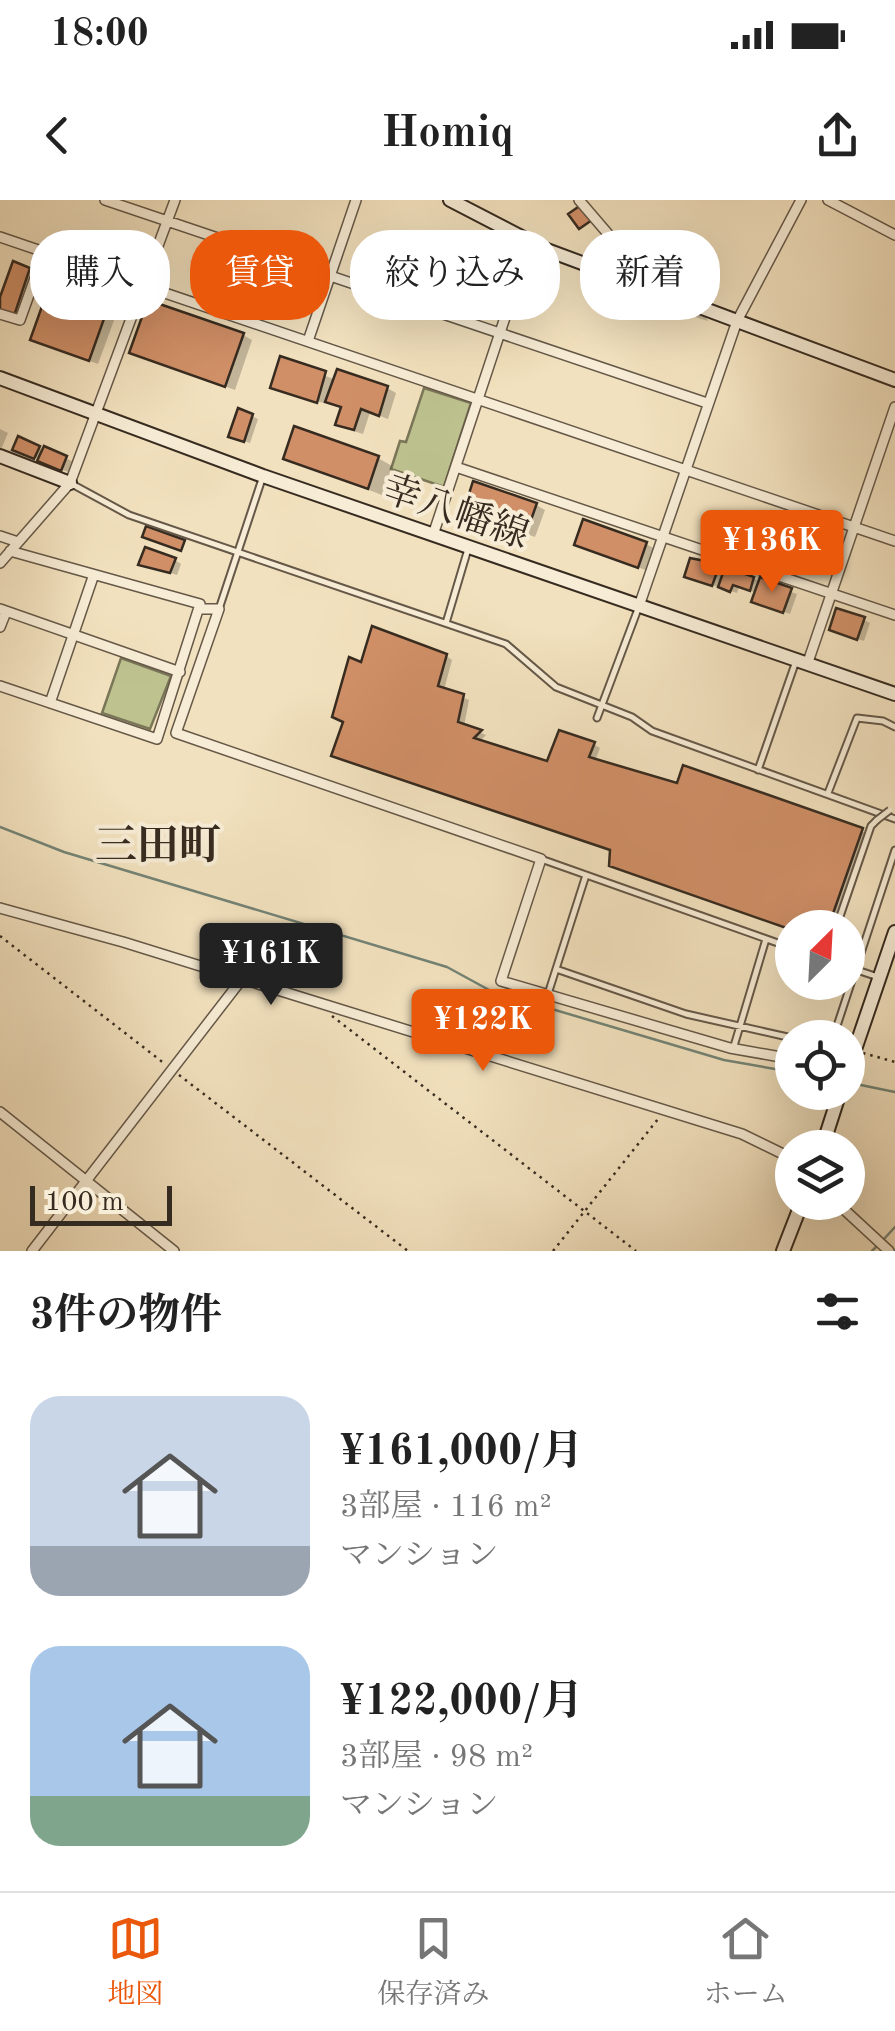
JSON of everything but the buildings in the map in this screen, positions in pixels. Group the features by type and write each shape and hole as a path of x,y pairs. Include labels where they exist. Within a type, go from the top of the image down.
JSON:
{"street":[{"path":"105,200 707,403"},
{"path":"163,230 174,200"},
{"path":"308,341 356,200"},
{"path":"450,200 507,230"},
{"path":"640,606 737,321 801,200"},
{"path":"828,200 895,235"},
{"path":"581,201 605,230"},
{"path":"0,237 30,249"},
{"path":"0,314 20,320 30,292"},
{"path":"170,294 895,540"},
{"path":"720,315 895,380"},
{"path":"0,563 70,483 98,417 131,320"},
{"path":"434,535 504,320"},
{"name":"幸八幡線","path":"0,378 263,476 895,694"},
{"path":"803,660 831,593 895,407"},
{"path":"0,456 70,483"},
{"path":"456,467 895,615"},
{"path":"0,536 18,542"},
{"path":"0,686 157,739 200,604 10,551"},
{"path":"50,703 93,576"},
{"path":"199,608 219,609 176,733 542,859 501,981 733,1048 775,1056"},
{"path":"0,627 3,610 180,672"},
{"path":"0,908 242,978 742,1134 775,1150"},
{"path":"864,1020 895,932"},
{"path":"32,1251 242,978"},
{"path":"0,1112 174,1251"},
{"path":"783,1251 795,1220"},
{"path":"855,1220 888,1251"}],"lane":[{"path":"219,609 263,476"},
{"path":"70,483 130,515 506,644 556,687 758,770 895,820"},
{"path":"446,623 468,547"},
{"path":"597,718 640,606"},
{"path":"758,770 803,660"},
{"path":"828,793 857,718 883,720 895,727"},
{"path":"842,910 870,826 893,808"},
{"path":"865,930 895,850"},
{"path":"542,859 775,942"},
{"path":"548,994 586,874"},
{"path":"733,1048 766,939"},
{"path":"556,969 686,1014 775,1035"},
{"path":"865,973 879,978"}],"path":[{"path":"0,936 408,1251"},
{"path":"312,1001 636,1251"},
{"path":"865,1053 895,1062"},
{"path":"553,1251 665,1110"}],"green space":[{"path":"424,388 471,403 444,487 391,469 400,441 406,442"},
{"path":"121,658 171,676 150,729 102,713"}],"waterway":[{"path":"0,827 64,852 447,967 491,991 724,1060 775,1069"},
{"path":"865,1086 895,1092"},
{"path":"884,1239 895,1227"},
{"path":"872,1251 876,1247"}],"district":[{"name":"三田町","path":"158,844"}]}
